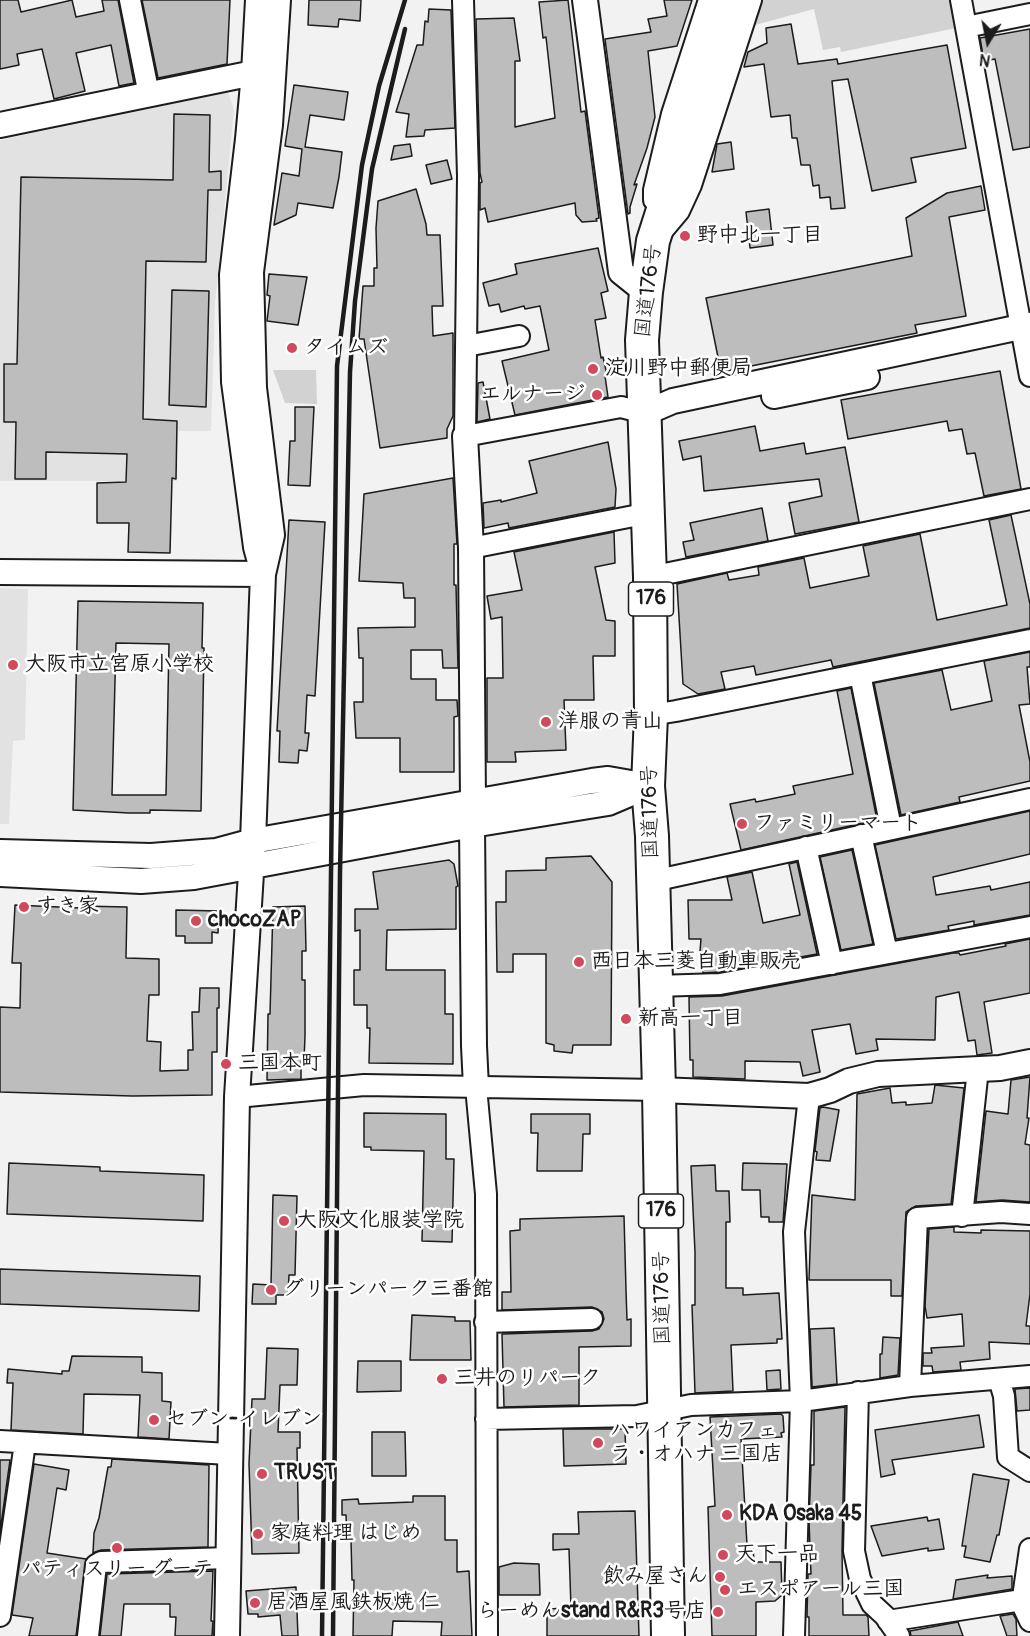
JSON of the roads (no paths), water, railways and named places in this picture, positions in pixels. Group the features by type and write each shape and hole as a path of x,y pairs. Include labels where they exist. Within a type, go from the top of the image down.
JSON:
{"highway":[{"name":"国道176号","path":"668,1636 659,1090 648,786 651,714 649,513 642,340 653,241 730,0"}],"street":[{"path":"130,0 149,95"},
{"path":"258,0 264,71"},
{"path":"227,1636 237,1097 252,866 263,574 256,547 234,382 241,274 264,71 278,0"},
{"path":"463,0 468,176 465,436 471,548 474,1046 486,1194 486,1636"},
{"path":"585,0 621,272 646,292"},
{"path":"653,241 654,190 672,114 709,0"},
{"path":"653,241 679,211 691,185 751,0"},
{"path":"961,0 1026,335 1030,376"},
{"path":"966,27 1030,14"},
{"path":"0,125 264,71"},
{"path":"465,436 621,407 645,413 673,400 1026,335"},
{"path":"466,346 519,336"},
{"path":"650,577 1030,499"},
{"path":"471,548 649,513"},
{"path":"0,572 263,574"},
{"path":"651,714 676,711 1030,640"},
{"path":"860,674 891,828"},
{"path":"0,874 158,881 194,877 252,866 472,814 608,779 648,786"},
{"path":"653,881 1030,799"},
{"path":"0,852 151,856 216,851 253,841 472,814"},
{"path":"861,835 887,953"},
{"path":"806,847 832,964"},
{"path":"656,986 720,984 1030,927"},
{"path":"237,1097 364,1085 659,1090 809,1096 849,1081 878,1074 978,1070 1030,1062"},
{"path":"962,1216 978,1070"},
{"path":"794,1636 801,1401 794,1232 809,1096"},
{"path":"909,1386 917,1218 1001,1212 1030,1214"},
{"path":"485,1322 591,1319"},
{"path":"486,1419 637,1416 691,1405 801,1401 909,1386 1030,1376"},
{"path":"999,1379 1004,1396 1008,1457 1030,1471"},
{"path":"858,1392 854,1551 860,1579 872,1604 893,1628 1022,1600"},
{"path":"0,1441 229,1454"},
{"path":"0,1616 26,1443"},
{"path":"1030,1549 1022,1600 1030,1621"},
{"path":"88,1636 96,1565 101,1562 229,1558"}],"railway":[{"path":"322,1636 337,366 362,165 379,86 405,0"},
{"path":"333,1636 340,872 350,372 355,301 372,169 405,29"}],"place":[{"name":"野中北一丁目","path":"685,236"},
{"name":"タイムズ","path":"292,348"},
{"name":"淀川野中郵便局","path":"593,369"},
{"name":"エルナージ","path":"597,395"},
{"name":"大阪市立宮原小学校","path":"13,665"},
{"name":"洋服の青山","path":"546,722"},
{"name":"ファミリーマート","path":"742,824"},
{"name":"すき家","path":"24,907"},
{"name":"chocoZAP","path":"196,921"},
{"name":"西日本三菱自動車販売","path":"579,962"},
{"name":"新高一丁目","path":"626,1019"},
{"name":"三国本町","path":"226,1064"},
{"name":"大阪文化服装学院","path":"284,1221"},
{"name":"グリーンパーク三番館","path":"271,1290"},
{"name":"三井のリパーク","path":"442,1379"},
{"name":"セブン-イレブン","path":"154,1420"},
{"name":"ハワイアンカフェ ラ・オハナ 三国店","path":"598,1443"},
{"name":"TRUST","path":"262,1474"},
{"name":"KDA Osaka 45","path":"727,1515"},
{"name":"家庭料理 はじめ","path":"258,1534"},
{"name":"パティスリー グーテ","path":"117,1548"},
{"name":"天下一品","path":"723,1555"},
{"name":"飲み屋さん","path":"720,1577"},
{"name":"エスポアール三国","path":"725,1590"},
{"name":"居酒屋風鉄板焼 仁","path":"255,1603"},
{"name":"らーめんstand R&R3号店","path":"718,1612"}]}
